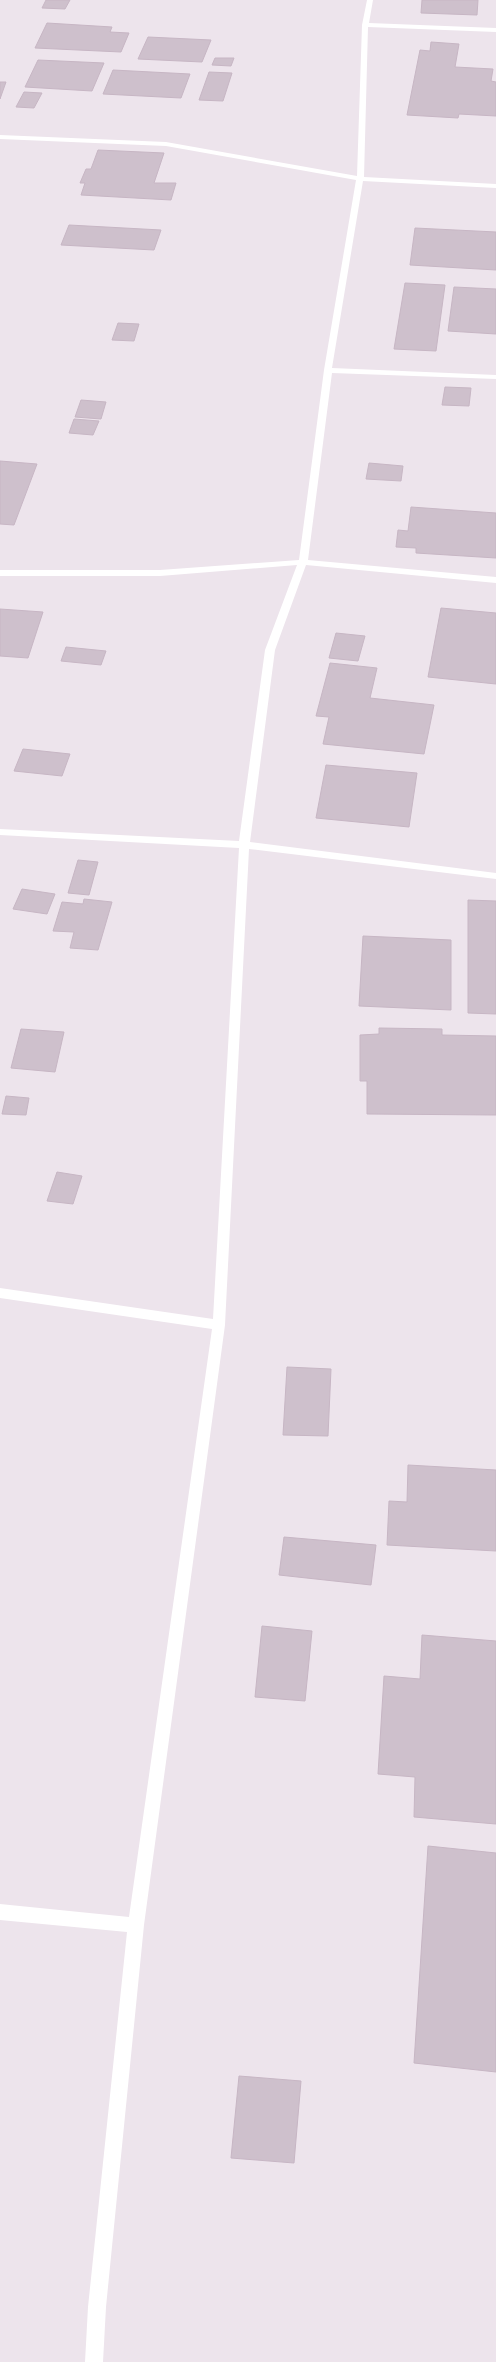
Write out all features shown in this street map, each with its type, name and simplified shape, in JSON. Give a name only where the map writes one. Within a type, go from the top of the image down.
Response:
[{"type":"street","points":[[94,2362],[97,2307],[136,1926],[219,1325],[244,844],[270,650],[303,562],[328,370],[360,179],[365,25],[370,0]]},
{"type":"street","points":[[365,25],[496,30]]},
{"type":"street","points":[[0,137],[166,144],[360,179],[496,186]]},
{"type":"street","points":[[328,370],[496,377]]},
{"type":"street","points":[[0,574],[160,573],[303,562],[496,580]]},
{"type":"street","points":[[0,832],[244,844],[496,876]]},
{"type":"street","points":[[0,1293],[219,1325]]},
{"type":"street","points":[[0,1912],[136,1926]]},
{"type":"building","points":[[46,0],[70,0],[65,9],[42,8]]},
{"type":"building","points":[[422,0],[478,0],[477,15],[421,13]]},
{"type":"building","points":[[47,23],[112,27],[110,32],[129,33],[121,52],[35,48]]},
{"type":"building","points":[[148,37],[211,40],[202,62],[138,59]]},
{"type":"building","points":[[431,42],[459,44],[455,67],[493,69],[491,81],[496,82],[496,116],[459,114],[458,118],[407,115],[420,50],[430,51]]},
{"type":"building","points":[[215,58],[234,58],[231,66],[212,65]]},
{"type":"building","points":[[38,60],[104,63],[92,91],[25,87]]},
{"type":"building","points":[[113,70],[190,74],[181,98],[103,94]]},
{"type":"building","points":[[209,72],[232,73],[223,101],[199,100]]},
{"type":"building","points":[[0,82],[6,82],[0,99]]},
{"type":"building","points":[[24,92],[42,93],[34,108],[16,107]]},
{"type":"building","points":[[98,150],[164,153],[154,183],[176,183],[171,200],[81,195],[85,183],[80,183],[86,169],[91,169]]},
{"type":"building","points":[[69,225],[161,230],[154,250],[61,245]]},
{"type":"building","points":[[415,228],[496,232],[496,270],[410,265]]},
{"type":"building","points":[[405,283],[445,285],[436,351],[394,349]]},
{"type":"building","points":[[454,287],[496,289],[496,334],[448,331]]},
{"type":"building","points":[[118,323],[139,324],[134,341],[112,340]]},
{"type":"building","points":[[445,387],[471,388],[469,406],[442,405]]},
{"type":"building","points":[[81,400],[106,402],[101,419],[75,417]]},
{"type":"building","points":[[74,419],[99,421],[93,435],[69,433]]},
{"type":"building","points":[[0,461],[37,464],[14,525],[0,524]]},
{"type":"building","points":[[369,463],[403,466],[401,481],[366,479]]},
{"type":"building","points":[[411,507],[496,513],[496,558],[416,553],[416,548],[396,547],[398,530],[408,531]]},
{"type":"building","points":[[441,608],[496,613],[496,684],[428,677]]},
{"type":"building","points":[[0,609],[43,612],[28,658],[0,656]]},
{"type":"building","points":[[336,633],[365,636],[358,661],[329,658]]},
{"type":"building","points":[[66,647],[106,651],[101,665],[61,661]]},
{"type":"building","points":[[330,663],[377,668],[370,698],[434,705],[424,754],[323,744],[329,717],[316,716]]},
{"type":"building","points":[[23,749],[70,754],[62,776],[14,771]]},
{"type":"building","points":[[326,765],[417,773],[409,827],[316,818]]},
{"type":"building","points":[[78,860],[98,862],[89,895],[68,893]]},
{"type":"building","points":[[22,889],[55,894],[47,914],[13,909]]},
{"type":"building","points":[[84,899],[112,902],[98,950],[70,948],[74,932],[53,931],[62,902],[83,904]]},
{"type":"building","points":[[468,900],[496,901],[496,1014],[468,1013]]},
{"type":"building","points":[[363,936],[451,940],[451,1010],[359,1006]]},
{"type":"building","points":[[379,1028],[442,1029],[442,1035],[496,1036],[496,1115],[367,1114],[367,1081],[360,1081],[360,1035],[379,1034]]},
{"type":"building","points":[[21,1029],[64,1032],[55,1072],[11,1068]]},
{"type":"building","points":[[6,1096],[29,1098],[26,1115],[2,1114]]},
{"type":"building","points":[[57,1172],[82,1176],[73,1204],[47,1201]]},
{"type":"building","points":[[287,1367],[331,1369],[328,1436],[283,1435]]},
{"type":"building","points":[[408,1465],[496,1470],[496,1551],[387,1545],[389,1501],[407,1502]]},
{"type":"building","points":[[284,1537],[376,1545],[371,1585],[279,1575]]},
{"type":"building","points":[[262,1626],[312,1631],[305,1701],[255,1697]]},
{"type":"building","points":[[422,1635],[496,1641],[496,1824],[414,1817],[415,1777],[378,1774],[384,1676],[420,1679]]},
{"type":"building","points":[[428,1846],[496,1853],[496,2072],[414,2063]]},
{"type":"building","points":[[239,2076],[301,2081],[294,2163],[231,2158]]}]
